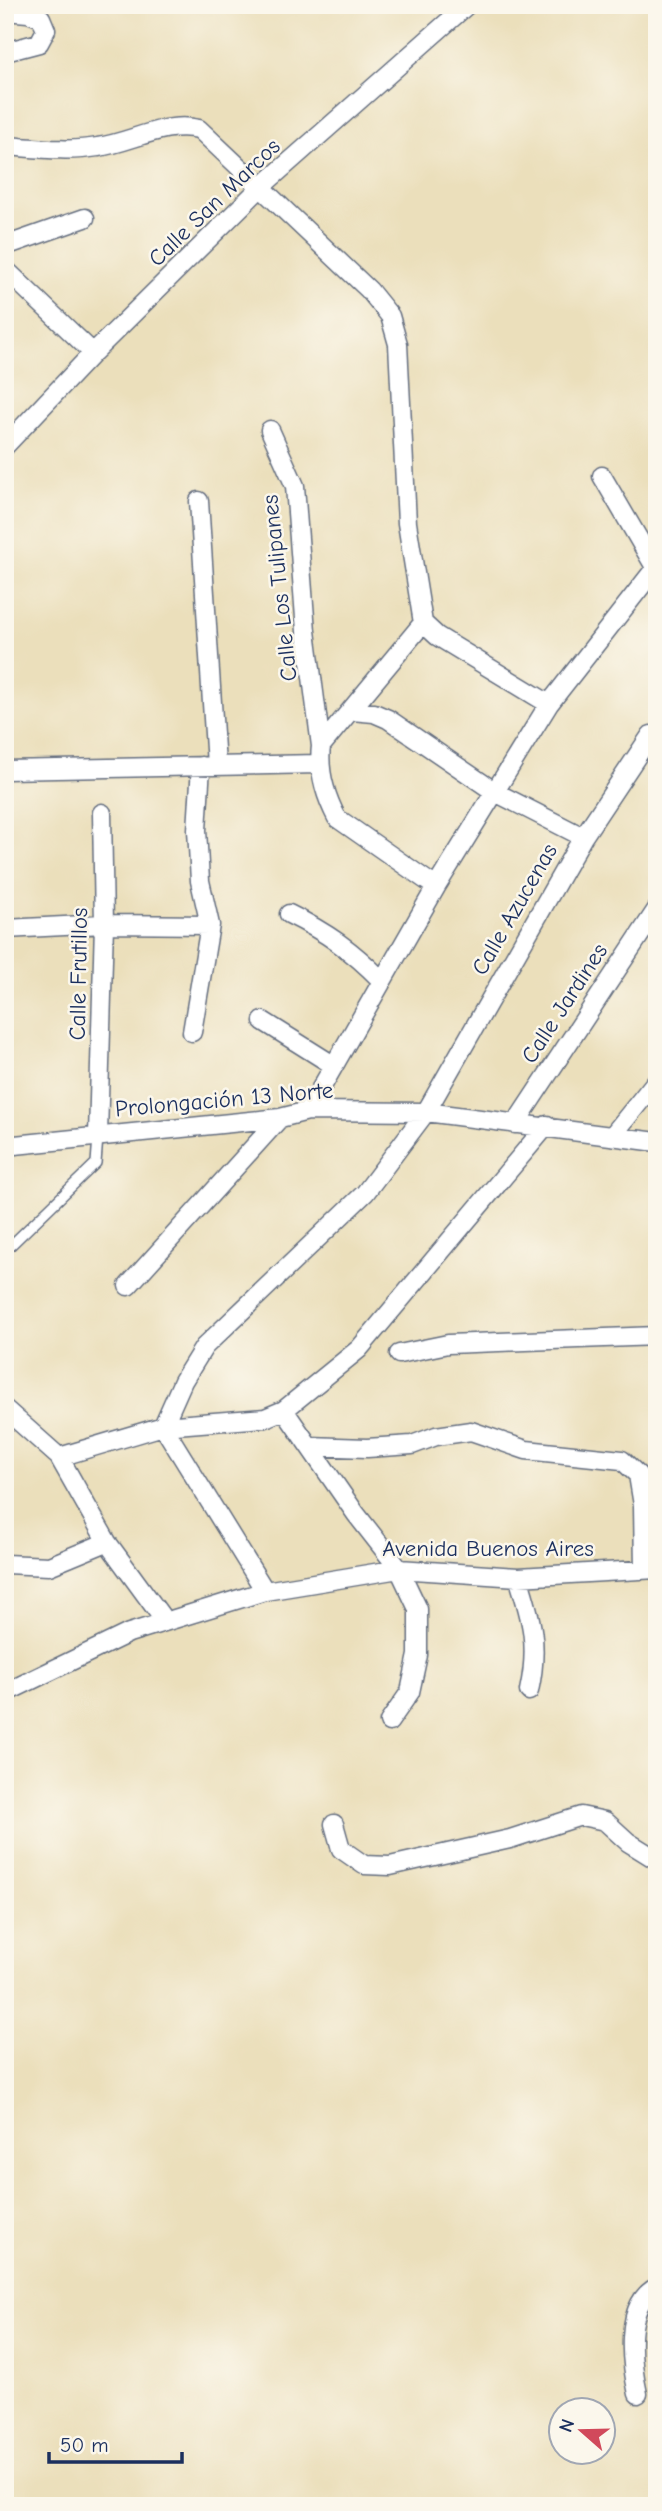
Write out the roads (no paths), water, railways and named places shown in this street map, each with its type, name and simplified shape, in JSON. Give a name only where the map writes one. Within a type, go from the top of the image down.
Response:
[{"type":"street","name":"Calle San Marcos","points":[[5,446],[262,186],[467,5]]},
{"type":"street","points":[[5,11],[28,13],[41,18],[46,30],[39,43],[5,52]]},
{"type":"street","points":[[5,146],[65,150],[99,148],[182,125],[199,129],[369,290],[390,316],[398,344],[408,523],[423,623],[438,636],[549,704]]},
{"type":"street","points":[[5,246],[85,218]]},
{"type":"street","points":[[5,269],[93,354]]},
{"type":"street","name":"Calle Los Tulipanes","points":[[270,430],[295,486],[306,631],[320,746],[319,764],[328,801],[337,818],[436,887]]},
{"type":"street","points":[[307,1111],[436,887],[549,704],[656,565],[603,476]]},
{"type":"street","points":[[192,1032],[210,925],[200,881],[197,830],[209,766],[199,500]]},
{"type":"street","points":[[320,746],[423,623]]},
{"type":"street","points":[[352,711],[374,713],[388,719],[495,792],[583,837]]},
{"type":"street","name":"Calle Azucenas","points":[[163,1426],[183,1381],[204,1347],[365,1193],[426,1112],[583,837],[651,735]]},
{"type":"street","points":[[5,770],[319,764]]},
{"type":"street","name":"Calle Frutillos","points":[[98,1135],[104,924],[102,813]]},
{"type":"street","name":"Calle Jardines","points":[[515,1124],[657,909]]},
{"type":"street","points":[[289,915],[324,931],[353,951],[381,980]]},
{"type":"street","points":[[5,929],[104,924],[210,925]]},
{"type":"street","points":[[263,1020],[333,1065]]},
{"type":"street","points":[[612,1136],[657,1080]]},
{"type":"street","name":"Prolongación 13 Norte","points":[[5,1146],[280,1118],[307,1111],[426,1112],[515,1124],[547,1125],[657,1142]]},
{"type":"street","points":[[128,1286],[280,1118]]},
{"type":"street","points":[[59,1457],[163,1426],[265,1418],[284,1410],[359,1349],[547,1125]]},
{"type":"street","points":[[398,1354],[448,1344],[657,1336]]},
{"type":"street","points":[[5,1409],[59,1457],[107,1542],[164,1620]]},
{"type":"street","points":[[284,1410],[356,1514],[399,1569],[418,1609],[418,1655],[410,1692],[389,1722]]},
{"type":"street","points":[[163,1426],[265,1591]]},
{"type":"street","points":[[309,1446],[367,1448],[412,1445],[436,1436],[471,1431],[526,1450],[622,1460],[638,1475],[650,1569]]},
{"type":"street","points":[[5,1564],[50,1566],[107,1542]]},
{"type":"street","name":"Avenida Buenos Aires","points":[[5,1693],[129,1633],[265,1591],[399,1569],[518,1577],[650,1569]]},
{"type":"street","points":[[518,1577],[534,1628],[534,1668],[529,1691]]},
{"type":"street","points":[[334,1824],[341,1849],[364,1865],[390,1867],[510,1839],[581,1816],[605,1821],[628,1842],[657,1860]]},
{"type":"street","points":[[638,2394],[631,2366],[634,2324],[643,2299],[657,2287]]},
{"type":"lane","points":[[5,1251],[96,1163],[98,1135]]}]
